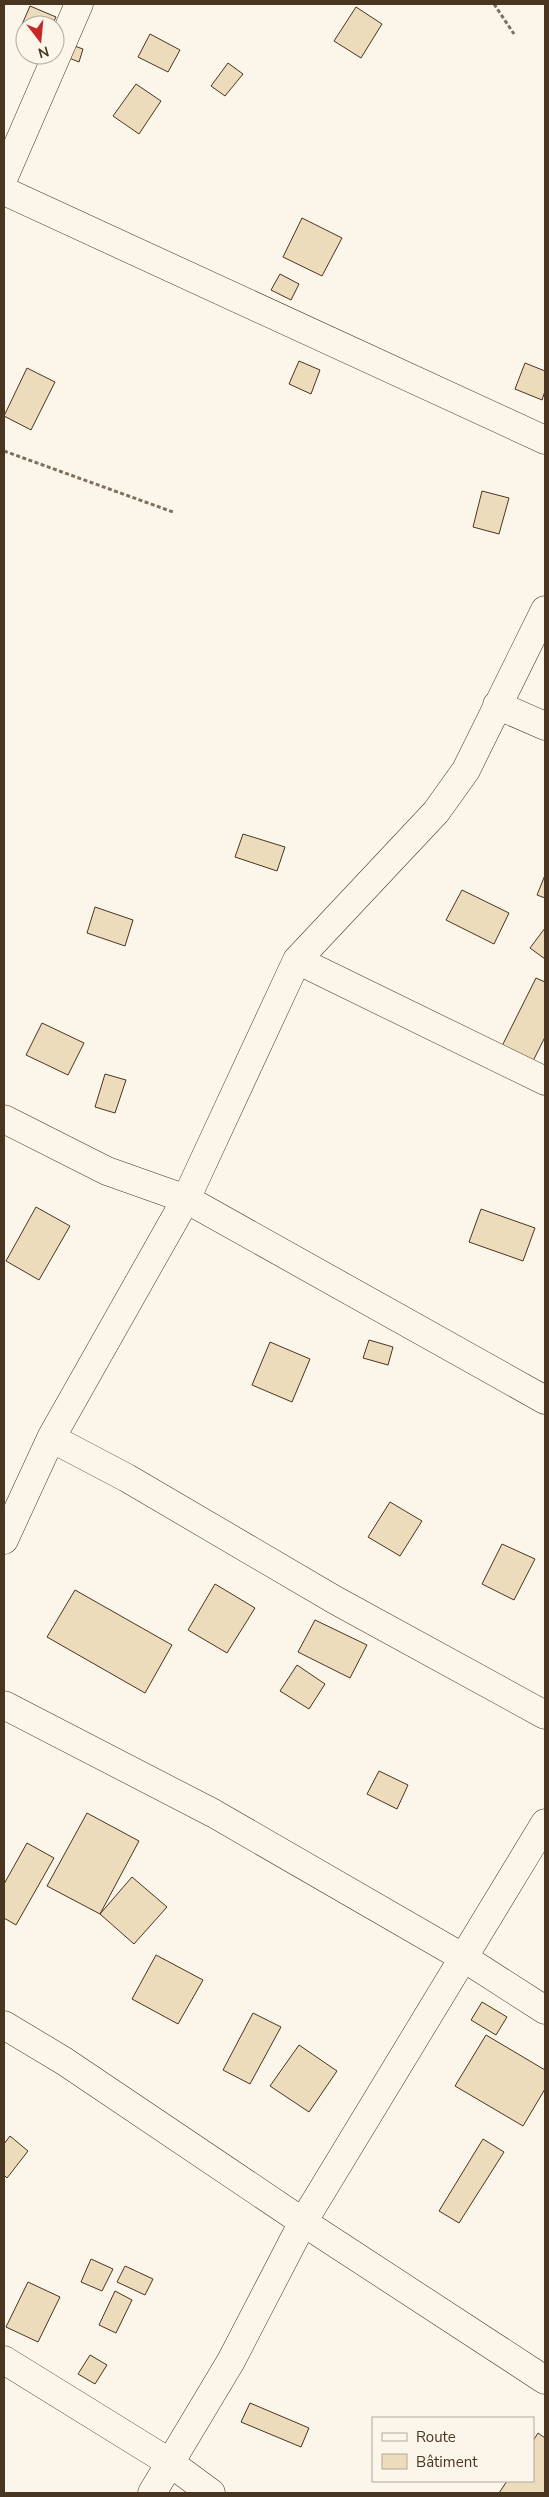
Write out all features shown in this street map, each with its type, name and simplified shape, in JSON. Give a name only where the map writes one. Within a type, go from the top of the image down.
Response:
[{"type":"street","points":[[4,177],[79,4]]},
{"type":"street","points":[[4,191],[545,440]]},
{"type":"street","points":[[4,1540],[52,1438],[186,1199],[297,960],[436,812],[466,770],[545,610]]},
{"type":"street","points":[[497,706],[545,726]]},
{"type":"street","points":[[297,960],[545,1082]]},
{"type":"street","points":[[4,1119],[107,1171],[186,1199],[545,1400]]},
{"type":"street","points":[[52,1438],[126,1478],[335,1600],[545,1715]]},
{"type":"street","points":[[4,1705],[213,1813],[464,1958],[545,2010]]},
{"type":"street","points":[[152,2493],[231,2361],[304,2222],[545,1823]]},
{"type":"street","points":[[4,2025],[64,2060],[304,2222],[545,2380]]},
{"type":"street","points":[[4,2360],[170,2462],[211,2493]]},
{"type":"path","points":[[494,4],[514,34]]},
{"type":"path","points":[[4,451],[173,512]]},
{"type":"building","points":[[30,6],[51,15],[26,15]]},
{"type":"building","points":[[356,7],[382,24],[361,58],[334,41]]},
{"type":"building","points":[[150,34],[180,50],[168,72],[138,57]]},
{"type":"building","points":[[65,43],[83,49],[79,62],[65,56]]},
{"type":"building","points":[[228,63],[243,74],[225,96],[211,86]]},
{"type":"building","points":[[136,84],[161,101],[139,134],[113,116]]},
{"type":"building","points":[[302,218],[342,238],[322,276],[283,257]]},
{"type":"building","points":[[280,274],[299,284],[291,300],[271,290]]},
{"type":"building","points":[[299,361],[320,370],[311,394],[289,384]]},
{"type":"building","points":[[525,363],[545,371],[545,391],[542,400],[515,389]]},
{"type":"building","points":[[27,368],[55,382],[31,430],[4,416]]},
{"type":"building","points":[[482,491],[509,498],[499,534],[473,527]]},
{"type":"building","points":[[243,834],[285,847],[277,871],[235,857]]},
{"type":"building","points":[[545,875],[545,898],[537,895]]},
{"type":"building","points":[[462,890],[509,913],[494,944],[446,920]]},
{"type":"building","points":[[95,907],[133,920],[125,946],[87,933]]},
{"type":"building","points":[[545,928],[545,959],[530,948]]},
{"type":"building","points":[[536,978],[545,982],[545,1037],[533,1061],[502,1046]]},
{"type":"building","points":[[42,1023],[84,1043],[68,1075],[26,1055]]},
{"type":"building","points":[[105,1074],[126,1080],[115,1113],[95,1107]]},
{"type":"building","points":[[36,1207],[70,1226],[39,1280],[6,1261]]},
{"type":"building","points":[[481,1209],[535,1228],[523,1261],[469,1242]]},
{"type":"building","points":[[369,1340],[393,1347],[388,1365],[363,1358]]},
{"type":"building","points":[[270,1342],[310,1359],[292,1402],[252,1385]]},
{"type":"building","points":[[390,1502],[422,1521],[400,1556],[368,1537]]},
{"type":"building","points":[[502,1544],[535,1559],[514,1600],[482,1584]]},
{"type":"building","points":[[215,1584],[255,1608],[227,1653],[188,1630]]},
{"type":"building","points":[[75,1590],[172,1645],[145,1693],[47,1637]]},
{"type":"building","points":[[315,1620],[367,1645],[350,1678],[298,1652]]},
{"type":"building","points":[[297,1665],[325,1684],[309,1709],[280,1691]]},
{"type":"building","points":[[379,1771],[408,1785],[397,1809],[367,1794]]},
{"type":"building","points":[[87,1813],[139,1841],[100,1914],[47,1886]]},
{"type":"building","points":[[27,1843],[54,1858],[16,1925],[4,1918],[4,1884]]},
{"type":"building","points":[[132,1877],[167,1907],[134,1944],[100,1914]]},
{"type":"building","points":[[156,1955],[203,1980],[178,2024],[132,1999]]},
{"type":"building","points":[[482,2002],[507,2017],[496,2035],[471,2020]]},
{"type":"building","points":[[253,2013],[281,2027],[250,2084],[223,2070]]},
{"type":"building","points":[[486,2035],[545,2070],[545,2089],[523,2126],[455,2086]]},
{"type":"building","points":[[299,2045],[337,2071],[309,2112],[270,2086]]},
{"type":"building","points":[[10,2136],[28,2151],[7,2178],[4,2175],[4,2144]]},
{"type":"building","points":[[483,2139],[504,2152],[459,2223],[439,2211]]},
{"type":"building","points":[[91,2259],[113,2269],[102,2291],[81,2282]]},
{"type":"building","points":[[125,2266],[153,2279],[145,2295],[117,2282]]},
{"type":"building","points":[[28,2282],[60,2297],[38,2342],[6,2327]]},
{"type":"building","points":[[115,2291],[132,2300],[116,2333],[99,2325]]},
{"type":"building","points":[[90,2355],[107,2365],[95,2384],[78,2374]]},
{"type":"building","points":[[250,2403],[309,2428],[301,2447],[241,2422]]},
{"type":"building","points":[[538,2433],[545,2438],[545,2493],[499,2493],[506,2482],[534,2482],[534,2439]]}]
